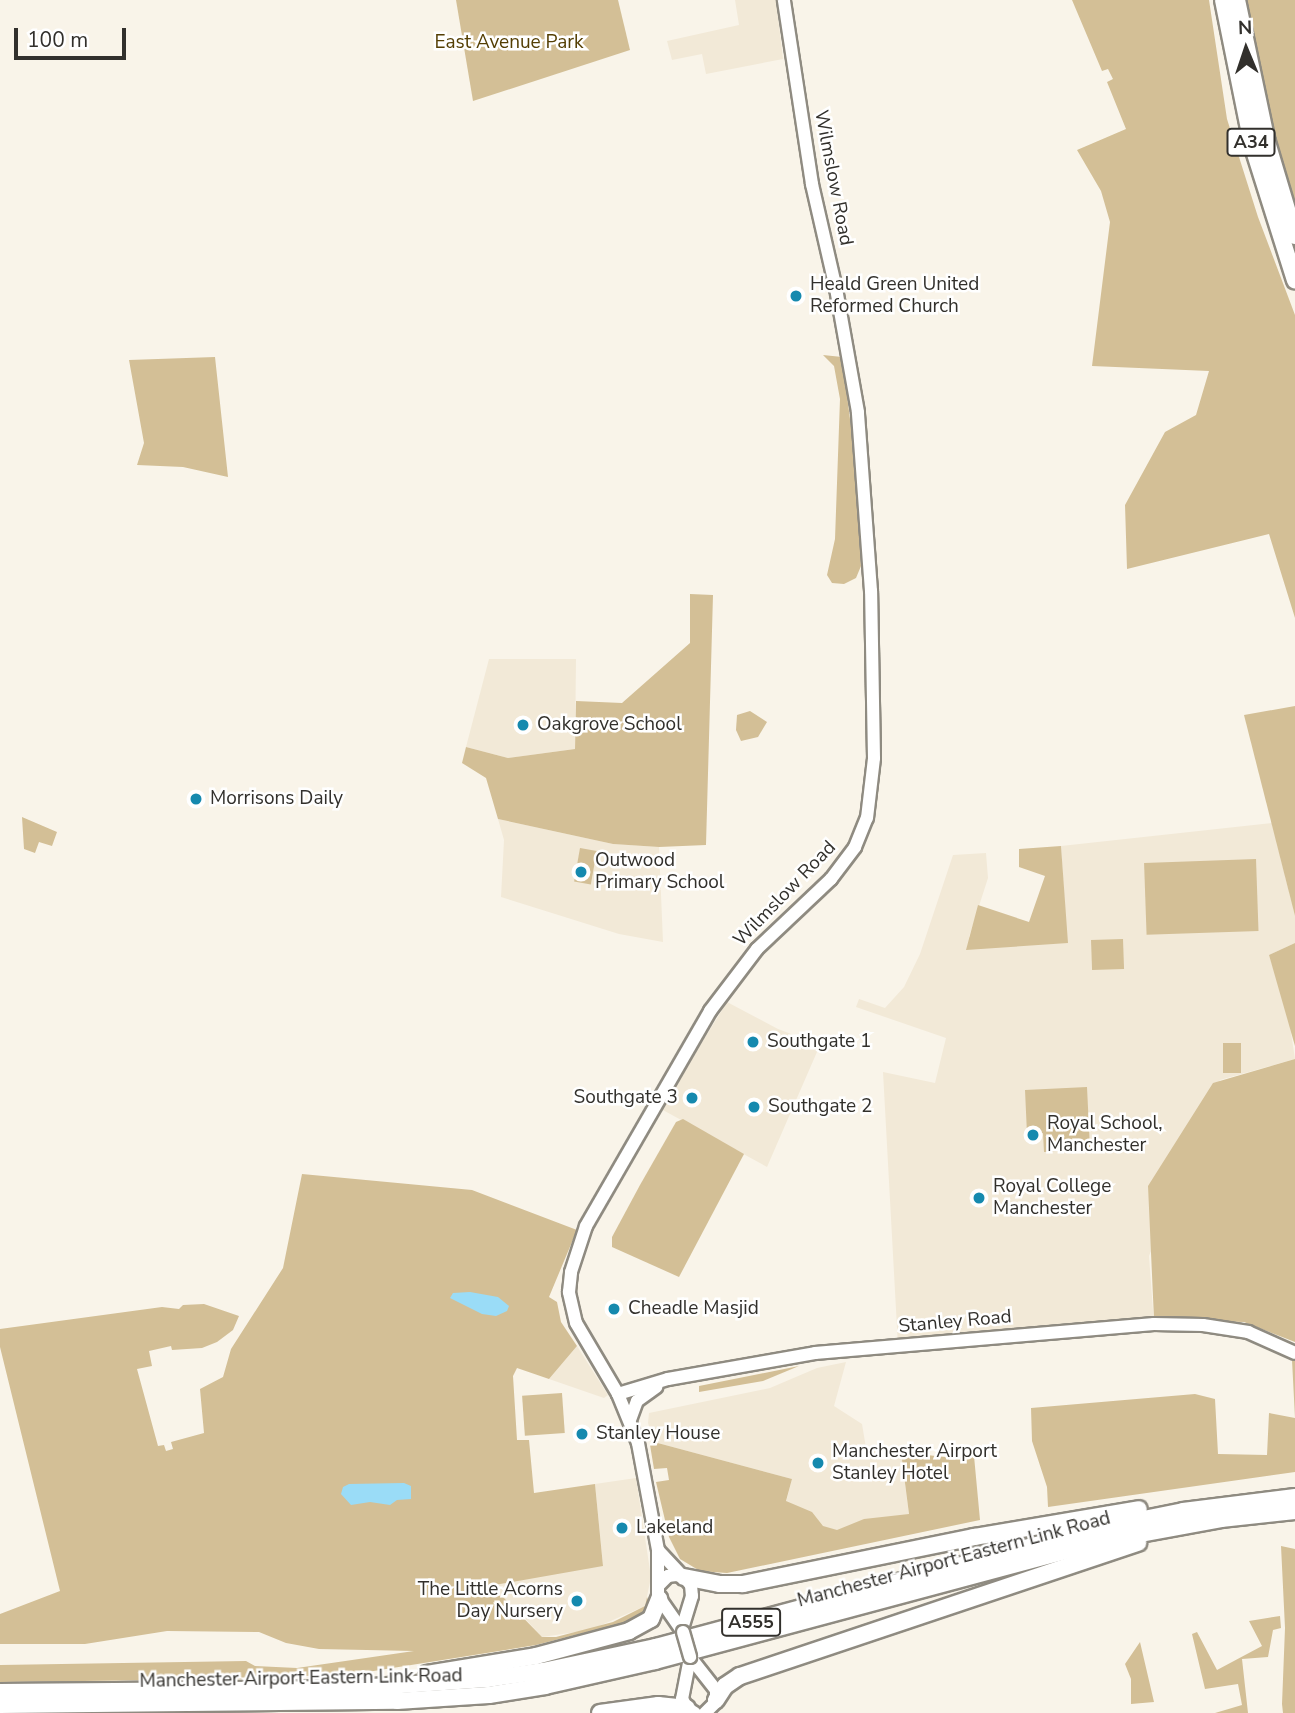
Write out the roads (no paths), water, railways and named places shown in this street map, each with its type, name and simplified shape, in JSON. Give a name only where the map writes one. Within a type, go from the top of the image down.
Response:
[{"type":"highway","name":"A34","points":[[1223,0],[1252,144],[1295,280]]},
{"type":"highway","name":"A34","points":[[1237,0],[1266,142],[1295,236]]},
{"type":"highway","name":"A555","points":[[683,1577],[720,1584],[743,1584],[1038,1525],[1174,1505],[1295,1495]]},
{"type":"highway","name":"Manchester Airport Eastern Link Road","points":[[0,1692],[394,1687],[543,1671],[656,1647],[1104,1527],[1183,1511],[1295,1495]]},
{"type":"highway","name":"A555","points":[[716,1705],[725,1686],[740,1676],[1101,1555],[1167,1535],[1295,1511]]},
{"type":"highway","name":"Manchester Airport Eastern Link Road","points":[[0,1705],[397,1701],[489,1695],[633,1667],[1108,1540],[1209,1520],[1295,1511]]},
{"type":"highway","points":[[198,1691],[360,1682],[536,1656],[644,1625],[662,1597]]},
{"type":"highway","points":[[213,1703],[313,1713]]},
{"type":"highway","points":[[600,1713],[666,1704],[692,1712]]},
{"type":"main road","name":"Wilmslow Road","points":[[662,1597],[658,1550],[638,1443],[618,1394],[581,1333],[571,1308],[571,1272],[586,1226],[668,1081],[723,992],[757,949],[831,879],[855,847],[867,818],[873,778],[871,590],[858,412],[836,289],[810,172],[784,0]]},
{"type":"main road","name":"Stanley Road","points":[[618,1394],[668,1379],[815,1353],[1154,1325],[1203,1325],[1248,1332],[1295,1353]]},
{"type":"main road","points":[[630,1420],[642,1395],[668,1379]]},
{"type":"main road","points":[[658,1550],[691,1586],[683,1631]]},
{"type":"main road","points":[[683,1577],[667,1576],[662,1597],[683,1631],[690,1657],[716,1690],[716,1705],[705,1713]]},
{"type":"main road","points":[[662,1597],[680,1608],[690,1600]]},
{"type":"main road","points":[[690,1657],[682,1699],[692,1712]]},
{"type":"main road","points":[[685,1688],[696,1679],[709,1682]]},
{"type":"water","points":[[470,1292],[498,1297],[509,1306],[507,1311],[496,1316],[482,1314],[450,1298],[453,1293]]},
{"type":"water","points":[[404,1483],[411,1486],[411,1499],[397,1500],[390,1505],[370,1502],[351,1505],[341,1494],[343,1487],[349,1484]]},
{"type":"place","name":"Heald Green United Reformed Church","points":[[796,296]]},
{"type":"place","name":"Oakgrove School","points":[[523,725]]},
{"type":"place","name":"Morrisons Daily","points":[[196,799]]},
{"type":"place","name":"Outwood Primary School","points":[[581,872]]},
{"type":"place","name":"Southgate 1","points":[[753,1042]]},
{"type":"place","name":"Southgate 3","points":[[692,1098]]},
{"type":"place","name":"Southgate 2","points":[[754,1107]]},
{"type":"place","name":"Royal School, Manchester","points":[[1033,1135]]},
{"type":"place","name":"Royal College Manchester","points":[[979,1198]]},
{"type":"place","name":"Cheadle Masjid","points":[[614,1309]]},
{"type":"place","name":"Stanley House","points":[[582,1434]]},
{"type":"place","name":"Manchester Airport Stanley Hotel","points":[[818,1463]]},
{"type":"place","name":"Lakeland","points":[[622,1528]]},
{"type":"place","name":"The Little Acorns Day Nursery","points":[[577,1601]]},
{"type":"park label","name":"East Avenue Park","points":[[509,43]]}]
